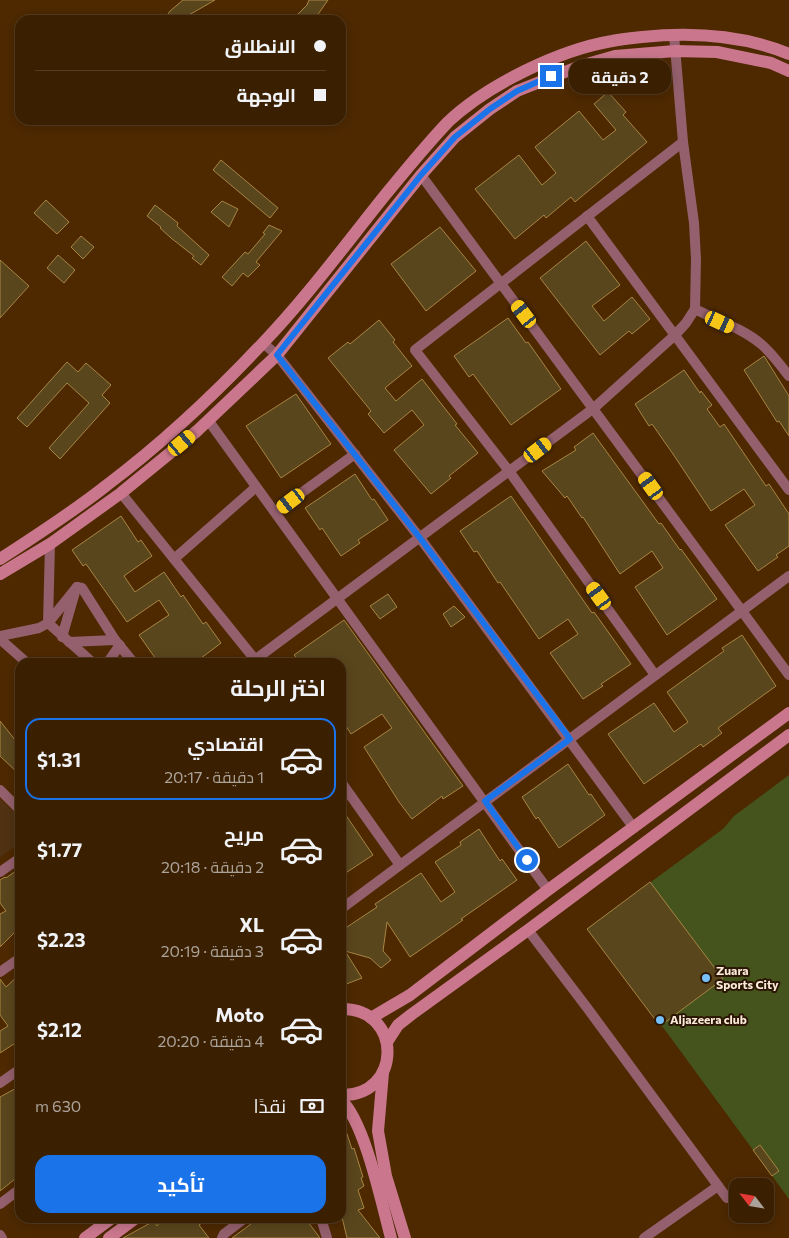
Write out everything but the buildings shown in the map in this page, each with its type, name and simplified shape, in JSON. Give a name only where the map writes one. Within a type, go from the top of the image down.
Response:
[{"type":"street","points":[[260,658],[594,408],[675,335],[695,309],[696,259],[694,223],[683,142],[674,35]]},
{"type":"street","points":[[0,559],[82,504],[152,449],[209,398],[306,296],[416,157],[449,122],[496,87],[545,62],[612,40],[674,35],[719,36],[776,48],[789,54]]},
{"type":"street","points":[[0,574],[50,544],[122,493],[208,420],[277,355],[421,175],[455,137],[490,109],[517,91],[580,66],[615,56],[675,52],[717,52],[771,64],[789,71]]},
{"type":"street","points":[[655,675],[509,471],[415,350],[683,142]]},
{"type":"street","points":[[421,175],[789,675]]},
{"type":"street","points":[[586,216],[789,490]]},
{"type":"street","points":[[695,309],[746,334],[774,357],[789,376]]},
{"type":"street","points":[[263,343],[277,355],[420,538],[634,828]]},
{"type":"street","points":[[208,420],[548,890]]},
{"type":"street","points":[[275,512],[355,454]]},
{"type":"street","points":[[174,559],[256,487]]},
{"type":"street","points":[[122,493],[252,658]]},
{"type":"street","points":[[50,544],[48,623],[87,658]]},
{"type":"street","points":[[346,905],[789,576]]},
{"type":"street","points":[[0,637],[39,628],[48,623],[77,587]]},
{"type":"street","points":[[66,639],[77,587]]},
{"type":"street","points":[[77,587],[82,588],[117,643],[130,658]]},
{"type":"street","points":[[0,637],[22,658]]},
{"type":"street","points":[[66,639],[117,643]]},
{"type":"street","points":[[110,658],[117,643]]},
{"type":"street","points":[[371,1018],[410,995],[548,890],[789,713]]},
{"type":"street","points":[[387,1042],[398,1025],[412,1014],[789,735]]},
{"type":"street","points":[[346,789],[400,865]]},
{"type":"street","points":[[0,790],[15,805]]},
{"type":"street","points":[[0,872],[15,862]]},
{"type":"street","points":[[528,930],[727,1198]]},
{"type":"street","points":[[0,972],[15,962]]},
{"type":"street","points":[[346,1009],[357,1010],[371,1018],[382,1029],[387,1042],[388,1058],[383,1073],[378,1131],[386,1176],[405,1238]]},
{"type":"street","points":[[0,1083],[15,1072]]},
{"type":"street","points":[[346,1095],[362,1092],[370,1087],[383,1073]]},
{"type":"street","points":[[346,1105],[356,1122],[375,1177],[391,1238]]},
{"type":"street","points":[[644,1238],[718,1186]]},
{"type":"street","points":[[0,1204],[15,1193]]},
{"type":"street","points":[[84,1238],[105,1223]]},
{"type":"street","points":[[109,1238],[129,1223]]},
{"type":"street","points":[[222,1238],[224,1234],[238,1223]]},
{"type":"street","points":[[322,1223],[327,1238]]},
{"type":"street","points":[[0,1234],[2,1238]]},
{"type":"shaded area","points":[[0,799],[15,813],[15,846],[0,857]]},
{"type":"green space","name":"Zuara Sports City","points":[[789,775],[789,1199],[668,1034],[587,929],[723,829],[734,816]]},
{"type":"place","name":"Zuara Sports City","points":[[706,978]]},
{"type":"place","name":"Aljazeera club","points":[[660,1020]]},
{"type":"route","points":[[527,860],[485,801],[570,739],[420,538],[277,355],[421,175],[455,137],[490,109],[517,91],[551,76]]}]
